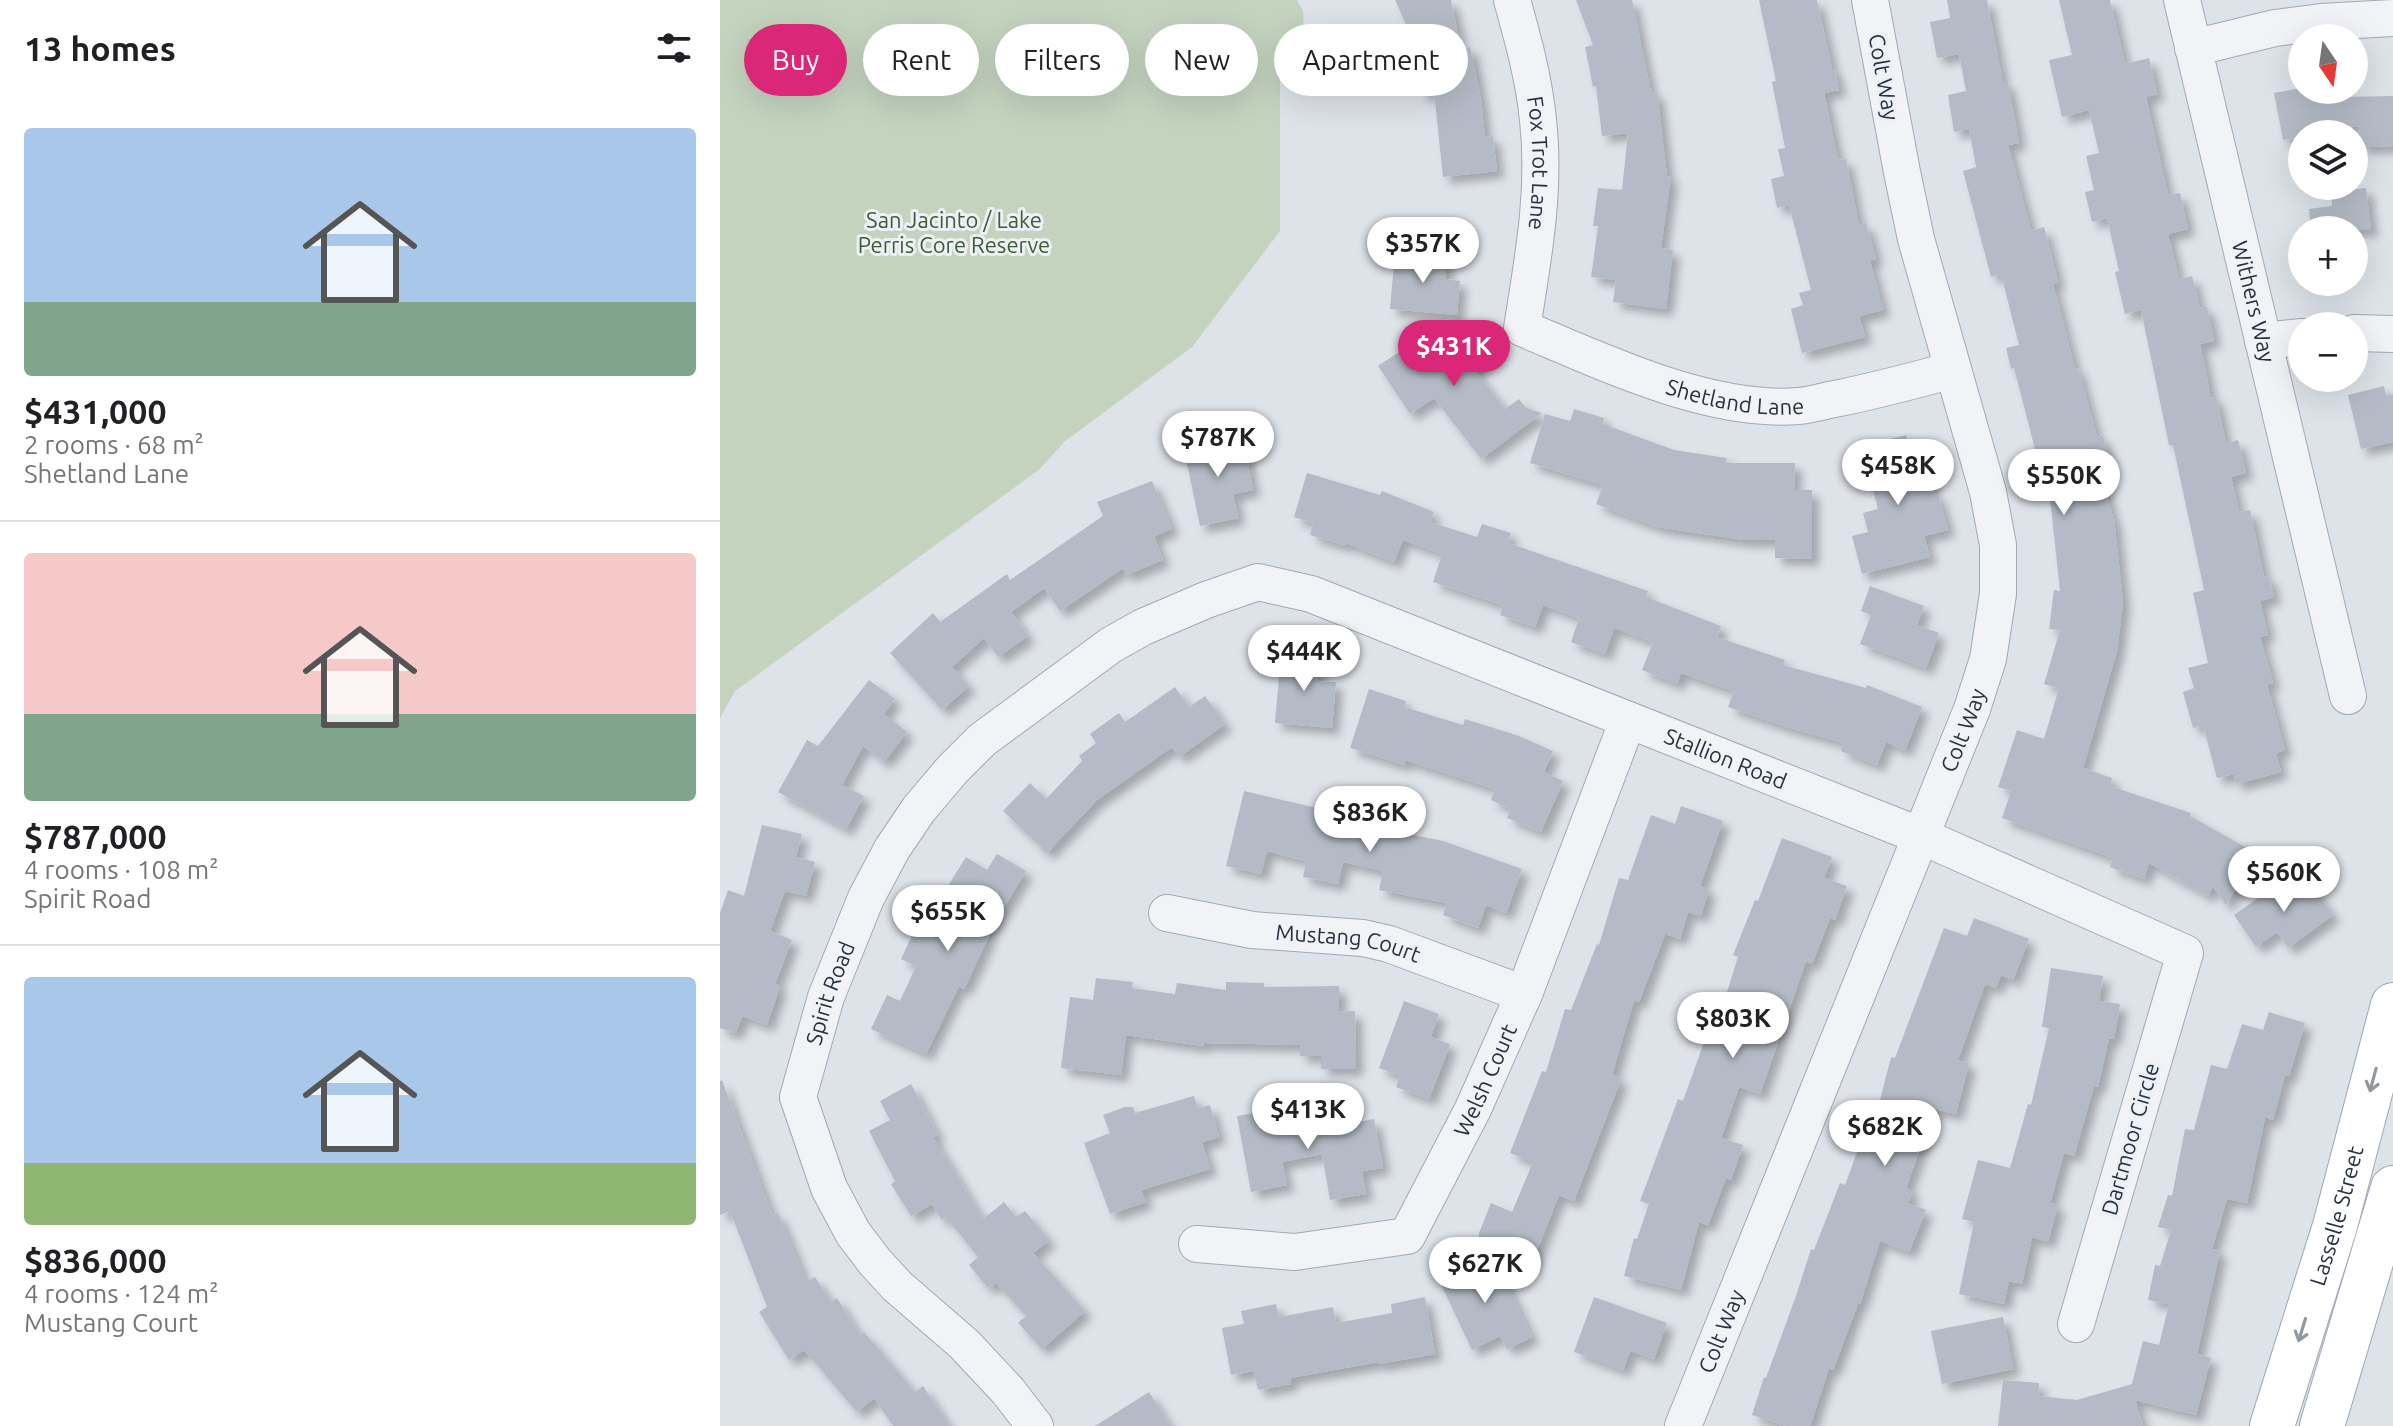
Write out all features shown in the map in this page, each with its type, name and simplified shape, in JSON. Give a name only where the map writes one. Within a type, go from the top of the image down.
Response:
[{"type":"main road","name":"Lasselle Street","points":[[2272,1426],[2335,1226],[2393,1005]]},
{"type":"main road","points":[[2322,1426],[2393,1188]]},
{"type":"street","name":"Fox Trot Lane","points":[[1512,0],[1534,91],[1540,164],[1537,231],[1522,328]]},
{"type":"street","name":"Colt Way","points":[[1683,1426],[1972,709],[1988,659],[1998,594],[1998,545],[1988,492],[1910,212],[1870,0]]},
{"type":"street","name":"Withers Way","points":[[2182,0],[2348,696]]},
{"type":"street","points":[[2193,48],[2275,28],[2393,18]]},
{"type":"street","name":"Shetland Lane","points":[[1522,328],[1687,391],[1751,405],[1798,406],[1878,390],[1953,370]]},
{"type":"street","points":[[2368,333],[2393,334]]},
{"type":"street","points":[[2263,341],[2288,338]]},
{"type":"street","name":"Stallion Road","points":[[1258,582],[1311,594],[1921,836],[2185,953]]},
{"type":"street","name":"Spirit Road","points":[[1035,1426],[1008,1391],[964,1344],[897,1286],[853,1233],[829,1188],[798,1097],[826,997],[866,898],[892,849],[919,809],[952,770],[982,740],[1111,645],[1143,627],[1206,600],[1258,582]]},
{"type":"street","name":"Welsh Court","points":[[1197,1244],[1295,1252],[1407,1236],[1473,1109],[1524,994],[1628,720]]},
{"type":"street","name":"Mustang Court","points":[[1167,913],[1252,930],[1363,938],[1389,944],[1524,994]]},
{"type":"street","name":"Dartmoor Circle","points":[[2076,1324],[2185,953]]},
{"type":"green space","name":"San Jacinto / Lake Perris Core Reserve","points":[[720,0],[1297,0],[1303,11],[1304,24],[1274,24],[1274,96],[1280,96],[1280,231],[1192,347],[1064,442],[1040,469],[735,691],[720,718]]},
{"type":"building","points":[[1395,0],[1451,0],[1456,24],[1406,24]]},
{"type":"building","points":[[1576,0],[1632,0],[1651,93],[1657,92],[1667,176],[1671,176],[1661,248],[1673,250],[1666,309],[1613,302],[1616,280],[1591,277],[1598,226],[1593,226],[1598,188],[1622,190],[1628,133],[1602,136],[1596,86],[1593,87],[1585,47],[1593,45]]},
{"type":"building","points":[[1759,0],[1817,0],[1839,90],[1824,93],[1838,160],[1846,159],[1859,225],[1866,223],[1876,259],[1870,261],[1883,310],[1859,316],[1865,337],[1802,353],[1791,309],[1803,305],[1799,293],[1811,290],[1789,205],[1777,208],[1771,179],[1784,176],[1778,149],[1785,148],[1772,82],[1776,81]]},
{"type":"building","points":[[1947,0],[1987,0],[2003,84],[2008,83],[2019,143],[2008,145],[2031,231],[2044,227],[2058,282],[2053,284],[2075,369],[2078,368],[2097,437],[2103,436],[2110,464],[2099,466],[2114,518],[2123,603],[2117,651],[2083,768],[2112,778],[2110,786],[2191,813],[2190,816],[2256,853],[2226,905],[2213,886],[2208,896],[2149,863],[2144,879],[2110,867],[2113,858],[2002,818],[2011,791],[1998,787],[2017,730],[2044,739],[2059,688],[2044,684],[2060,630],[2049,629],[2054,590],[2060,591],[2049,489],[2042,490],[2032,454],[2036,453],[2006,348],[2019,345],[2001,274],[1991,277],[1963,171],[1976,167],[1969,129],[1954,132],[1948,95],[1966,91],[1959,54],[1937,58],[1930,22],[1950,18]]},
{"type":"building","points":[[2059,0],[2110,0],[2125,64],[2149,58],[2157,94],[2146,97],[2168,195],[2180,193],[2188,229],[2168,234],[2179,279],[2192,276],[2200,308],[2207,307],[2214,341],[2200,344],[2211,398],[2216,397],[2226,443],[2238,440],[2246,473],[2231,477],[2239,512],[2250,510],[2264,577],[2269,576],[2274,597],[2260,601],[2268,635],[2260,637],[2273,683],[2267,685],[2285,750],[2276,753],[2281,772],[2236,784],[2234,774],[2217,778],[2203,725],[2193,728],[2183,692],[2194,688],[2188,668],[2208,663],[2193,593],[2204,590],[2141,310],[2125,314],[2107,218],[2092,222],[2085,192],[2094,190],[2086,156],[2099,153],[2089,110],[2062,117],[2049,60],[2072,55]]},
{"type":"building","points":[[1470,47],[1485,137],[1493,136],[1497,171],[1443,177],[1434,96],[1468,96]]},
{"type":"building","points":[[2288,90],[2288,104],[2368,104],[2368,96],[2393,96],[2393,146],[2368,147],[2368,120],[2288,120],[2288,139],[2283,140],[2274,93]]},
{"type":"building","points":[[2332,200],[2367,200],[2371,230],[2368,230],[2368,216],[2310,216],[2309,209],[2332,206]]},
{"type":"building","points":[[1395,252],[1447,256],[1445,279],[1460,281],[1457,315],[1390,309]]},
{"type":"building","points":[[1450,318],[1482,365],[1475,370],[1505,409],[1519,399],[1526,408],[1542,413],[1481,459],[1434,398],[1410,414],[1378,366]]},
{"type":"building","points":[[2384,386],[2386,396],[2393,394],[2393,442],[2361,449],[2348,395]]},
{"type":"building","points":[[1574,409],[1604,418],[1603,424],[1674,450],[1727,458],[1726,463],[1795,463],[1794,490],[1812,490],[1812,559],[1775,558],[1775,540],[1744,540],[1658,527],[1596,504],[1603,485],[1530,463],[1545,414],[1570,421]]},
{"type":"building","points":[[1906,435],[1911,453],[1922,450],[1933,495],[1938,494],[1948,530],[1924,536],[1930,557],[1862,574],[1852,536],[1868,532],[1863,513],[1878,509],[1862,446]]},
{"type":"building","points":[[1243,437],[1253,490],[1233,494],[1238,518],[1200,526],[1184,449]]},
{"type":"building","points":[[1307,473],[1380,495],[1382,491],[1434,512],[1430,522],[1477,537],[1482,524],[1511,533],[1508,543],[1648,591],[1646,597],[1721,626],[1717,637],[1785,660],[1783,665],[1866,688],[1867,685],[1922,707],[1905,750],[1886,742],[1877,765],[1841,751],[1844,743],[1728,707],[1734,691],[1681,673],[1677,684],[1642,670],[1653,642],[1614,628],[1605,654],[1571,642],[1579,618],[1543,605],[1535,627],[1500,615],[1503,605],[1433,582],[1442,554],[1403,540],[1394,562],[1346,543],[1346,546],[1310,535],[1313,523],[1294,517]]},
{"type":"building","points":[[1152,481],[1172,529],[1154,536],[1163,560],[1126,575],[1123,568],[1060,611],[1044,588],[1011,612],[1028,636],[998,657],[984,638],[952,667],[969,686],[942,710],[890,653],[933,613],[940,622],[1007,574],[1010,580],[1103,516],[1097,502]]},
{"type":"building","points":[[1870,586],[1924,606],[1917,625],[1939,633],[1926,668],[1860,644],[1871,615],[1861,611]]},
{"type":"building","points":[[1281,653],[1320,656],[1317,681],[1336,682],[1332,728],[1275,723]]},
{"type":"building","points":[[869,680],[895,699],[884,714],[907,732],[884,762],[863,746],[842,785],[864,796],[846,829],[778,792],[807,740],[818,746]]},
{"type":"building","points":[[1175,687],[1189,707],[1205,696],[1225,724],[1179,757],[1172,747],[1097,800],[1047,853],[1003,811],[1030,783],[1046,799],[1082,761],[1079,756],[1096,743],[1090,734],[1119,713],[1125,722]]},
{"type":"building","points":[[1369,689],[1406,701],[1404,707],[1463,725],[1465,719],[1519,736],[1553,751],[1544,772],[1563,781],[1541,832],[1507,818],[1511,809],[1491,800],[1495,789],[1405,760],[1404,765],[1350,748]]},
{"type":"building","points":[[1244,791],[1317,808],[1319,801],[1352,808],[1354,794],[1381,800],[1375,827],[1443,841],[1522,869],[1506,913],[1486,905],[1478,928],[1443,915],[1447,903],[1379,890],[1383,871],[1343,862],[1338,884],[1303,877],[1306,861],[1267,851],[1261,874],[1226,866]]},
{"type":"building","points":[[1681,806],[1723,821],[1700,886],[1709,889],[1701,916],[1688,912],[1680,939],[1665,934],[1639,1002],[1634,1000],[1612,1075],[1621,1079],[1574,1201],[1559,1195],[1532,1263],[1479,1241],[1479,1233],[1491,1203],[1512,1212],[1533,1162],[1510,1153],[1542,1071],[1546,1072],[1565,1009],[1571,1010],[1599,945],[1619,878],[1628,880],[1651,815],[1675,824]]},
{"type":"building","points":[[762,825],[802,834],[796,857],[815,862],[806,896],[785,891],[770,931],[792,940],[775,984],[780,986],[767,1025],[742,1016],[736,1033],[720,1028],[720,913],[728,890],[744,896]]},
{"type":"building","points":[[1782,838],[1832,857],[1824,878],[1847,886],[1835,920],[1830,918],[1812,964],[1806,961],[1760,1094],[1739,1087],[1721,1138],[1743,1145],[1731,1180],[1726,1178],[1708,1225],[1699,1222],[1681,1290],[1624,1276],[1634,1238],[1637,1239],[1649,1204],[1640,1201],[1678,1099],[1683,1101],[1707,1034],[1713,1036],[1738,957],[1733,955]]},
{"type":"building","points":[[997,854],[1026,871],[987,935],[964,989],[959,986],[926,1054],[871,1029],[887,995],[900,1001],[916,966],[901,959],[917,925],[938,935],[957,896],[946,889],[966,857],[987,870]]},
{"type":"building","points":[[2291,875],[2303,891],[2311,885],[2333,915],[2288,948],[2277,932],[2256,947],[2234,915]]},
{"type":"building","points":[[1974,918],[2029,939],[2013,980],[2001,975],[1996,988],[1985,984],[1958,1060],[1969,1063],[1956,1114],[1934,1109],[1906,1188],[1913,1191],[1908,1203],[1926,1210],[1909,1252],[1880,1241],[1860,1304],[1833,1370],[1829,1368],[1810,1426],[1786,1426],[1752,1415],[1811,1249],[1814,1250],[1840,1183],[1845,1185],[1868,1122],[1874,1124],[1891,1057],[1895,1058],[1944,928],[1967,936]]},
{"type":"building","points":[[2051,968],[2103,976],[2099,1001],[2120,1004],[2114,1039],[2109,1038],[2098,1087],[2094,1086],[2074,1156],[2064,1153],[2050,1203],[2058,1205],[2048,1242],[2032,1237],[2022,1284],[2009,1281],[2004,1304],[1959,1294],[1974,1222],[1962,1219],[1978,1160],[2010,1168],[2028,1104],[2031,1105],[2049,1028],[2042,1027]]},
{"type":"building","points":[[1096,978],[1133,982],[1132,988],[1175,994],[1177,983],[1226,990],[1226,982],[1264,983],[1264,987],[1339,986],[1339,1012],[1355,1011],[1356,1069],[1321,1069],[1321,1056],[1300,1056],[1300,1045],[1204,1043],[1203,1046],[1126,1035],[1121,1075],[1061,1068],[1070,997],[1093,1000]]},
{"type":"building","points":[[1404,1001],[1439,1014],[1431,1037],[1450,1044],[1429,1099],[1396,1087],[1400,1076],[1379,1068]]},
{"type":"building","points":[[2269,1012],[2305,1023],[2289,1076],[2285,1075],[2273,1120],[2265,1117],[2247,1203],[2227,1199],[2212,1249],[2220,1251],[2197,1354],[2211,1358],[2196,1415],[2135,1400],[2143,1426],[1998,1426],[2003,1380],[2039,1383],[2038,1396],[2077,1400],[2132,1384],[2143,1341],[2159,1345],[2169,1304],[2148,1300],[2155,1265],[2160,1266],[2171,1230],[2158,1227],[2168,1195],[2172,1196],[2185,1129],[2194,1130],[2211,1065],[2227,1069],[2242,1024],[2263,1030]]},
{"type":"building","points":[[722,1080],[772,1215],[778,1213],[806,1282],[815,1277],[831,1302],[837,1298],[860,1335],[864,1332],[915,1392],[923,1386],[949,1426],[893,1426],[874,1398],[857,1412],[804,1350],[789,1360],[759,1312],[767,1307],[730,1211],[720,1215]]},
{"type":"building","points":[[911,1084],[938,1135],[933,1137],[983,1219],[1004,1202],[1016,1217],[1025,1211],[1049,1240],[1033,1253],[1085,1311],[1042,1349],[1018,1323],[1026,1316],[996,1283],[988,1288],[969,1265],[978,1257],[946,1217],[942,1220],[932,1204],[911,1216],[891,1184],[895,1181],[869,1131],[890,1120],[880,1101]]},
{"type":"building","points":[[1194,1096],[1198,1108],[1210,1105],[1219,1137],[1202,1142],[1210,1169],[1141,1190],[1146,1202],[1110,1214],[1084,1143],[1110,1133],[1103,1115],[1125,1107],[1133,1107],[1135,1113]]},
{"type":"building","points":[[1295,1106],[1300,1132],[1357,1122],[1357,1126],[1359,1122],[1374,1119],[1383,1168],[1362,1171],[1366,1194],[1330,1200],[1322,1154],[1282,1162],[1287,1185],[1251,1192],[1237,1116]]},
{"type":"building","points":[[1493,1255],[1532,1337],[1507,1349],[1500,1336],[1472,1350],[1439,1280]]},
{"type":"building","points":[[1425,1297],[1435,1354],[1290,1378],[1291,1384],[1258,1390],[1254,1371],[1231,1375],[1222,1328],[1244,1324],[1241,1311],[1276,1304],[1279,1317],[1333,1307],[1336,1323],[1392,1313],[1391,1304]]},
{"type":"building","points":[[1594,1297],[1667,1323],[1654,1359],[1630,1351],[1623,1370],[1574,1352]]},
{"type":"building","points":[[2003,1317],[2013,1369],[1942,1384],[1931,1331]]},
{"type":"building","points":[[1149,1392],[1170,1426],[1095,1426]]}]
